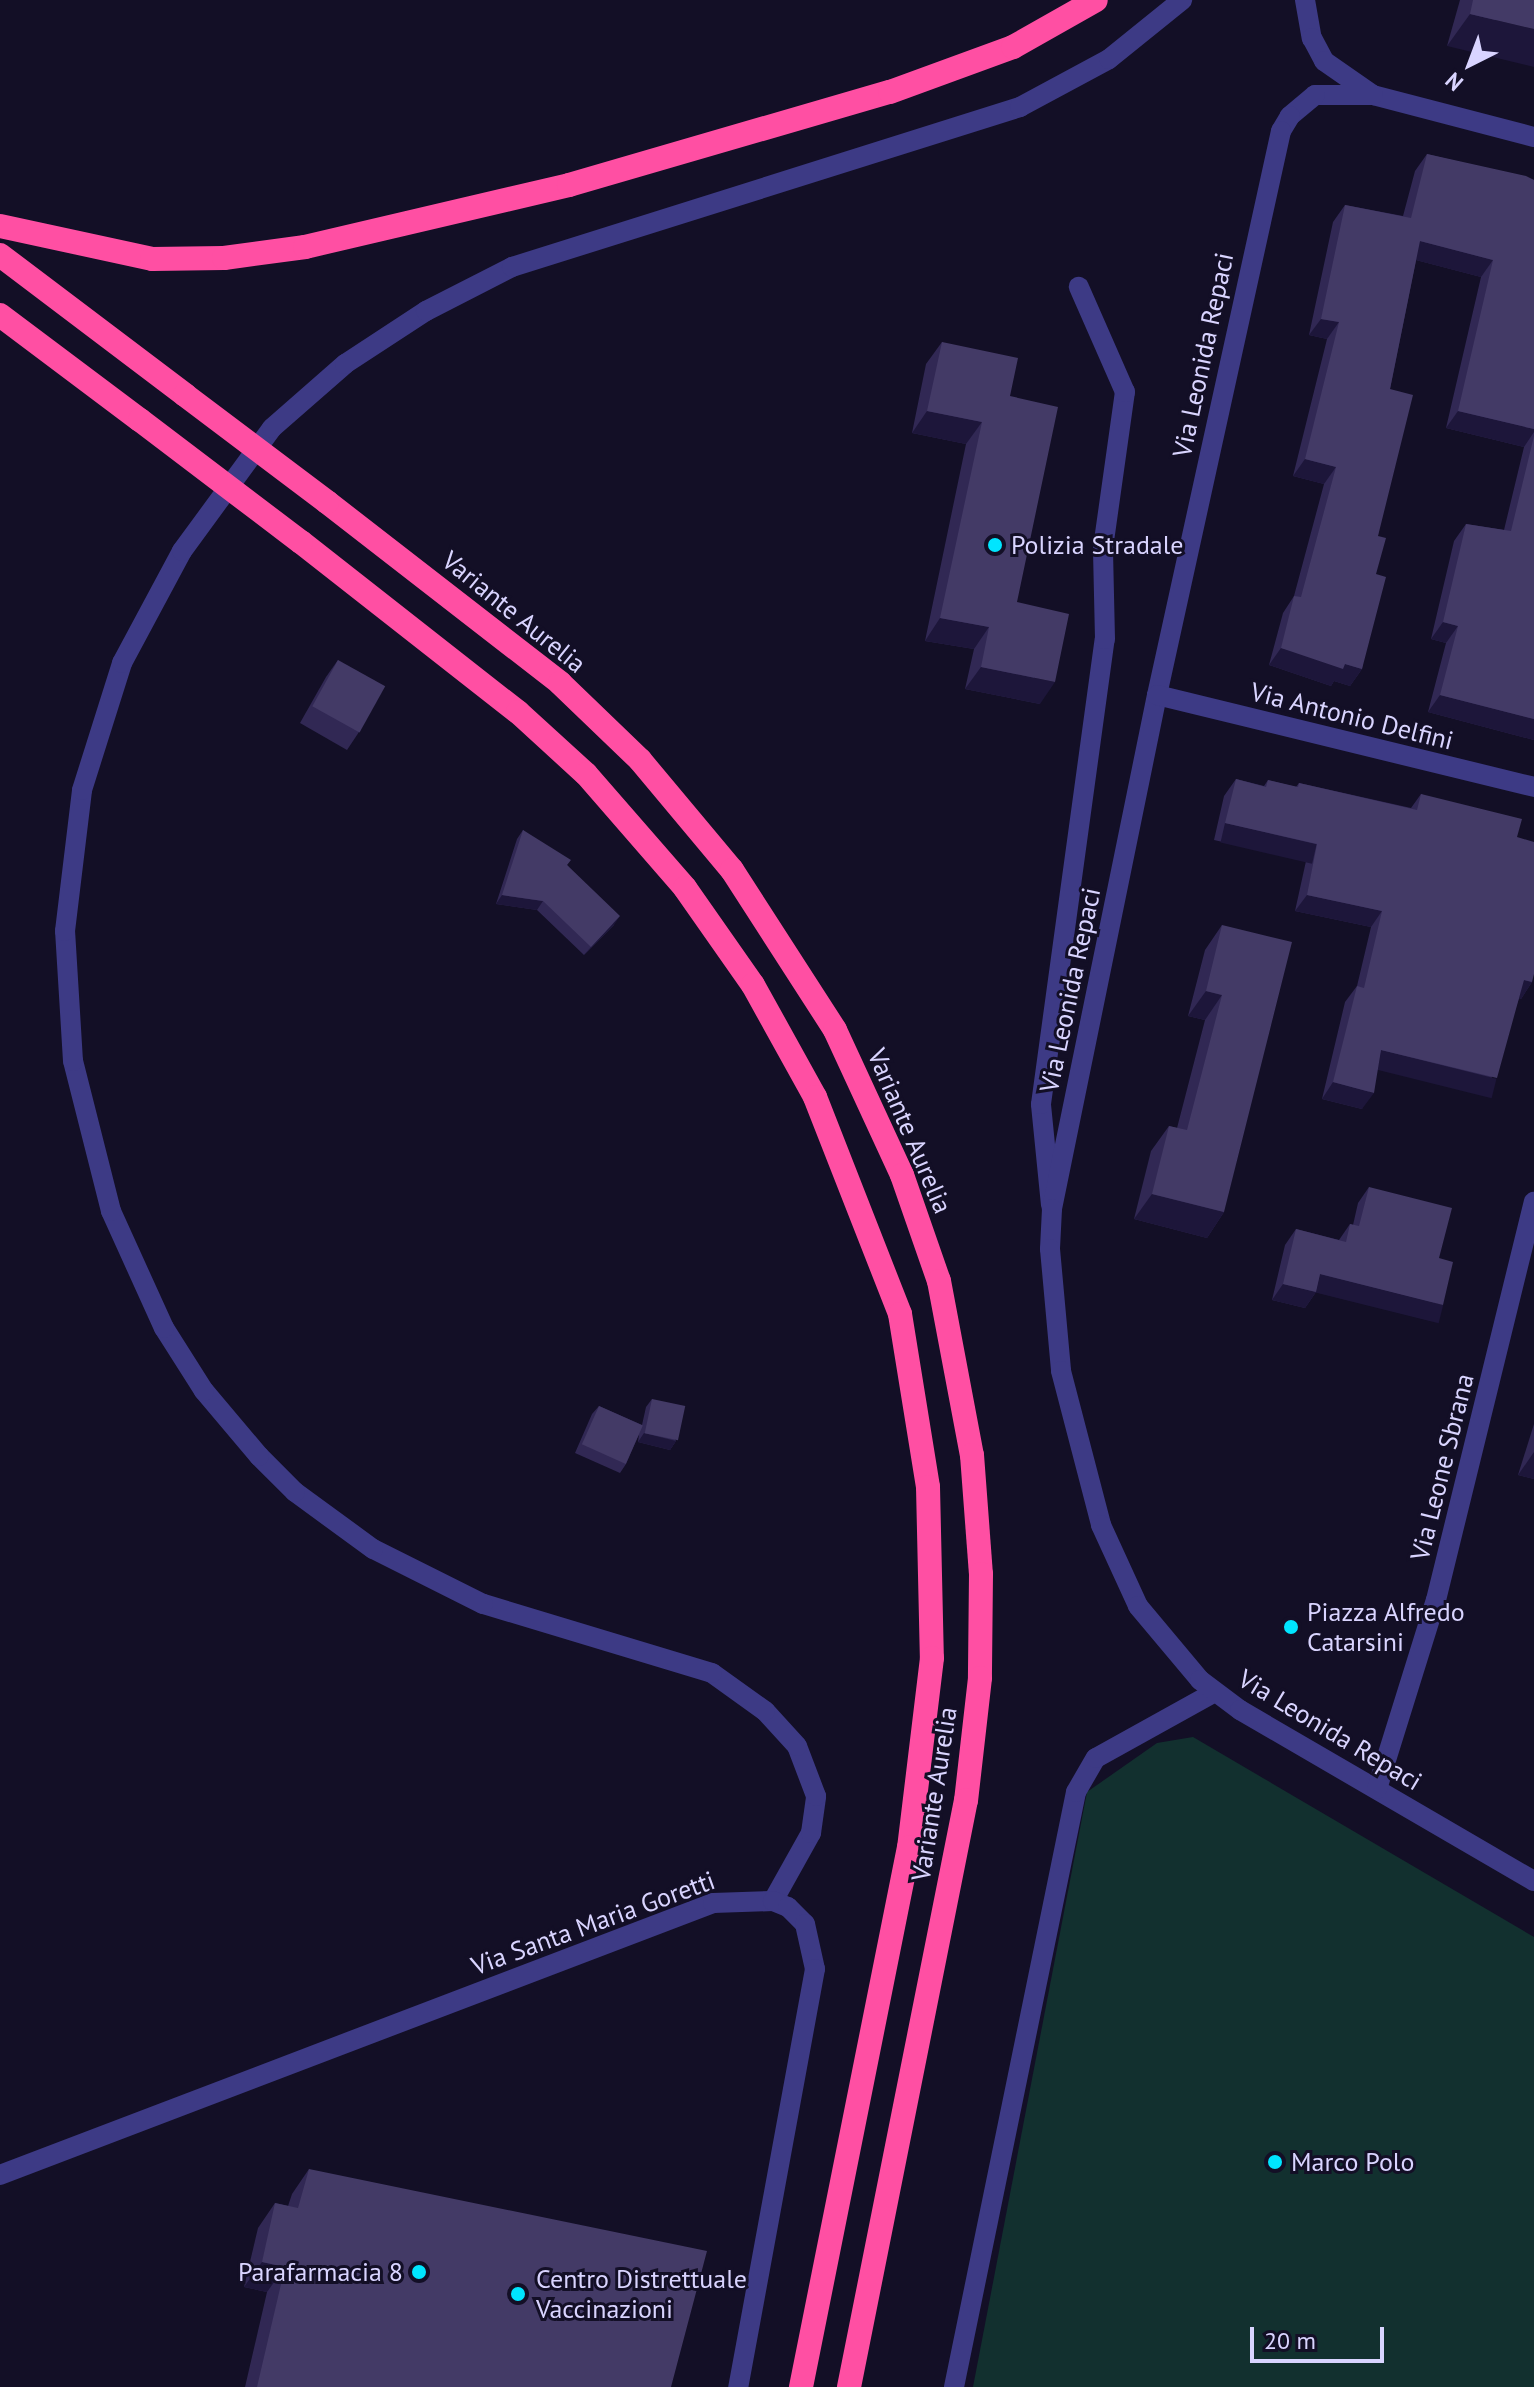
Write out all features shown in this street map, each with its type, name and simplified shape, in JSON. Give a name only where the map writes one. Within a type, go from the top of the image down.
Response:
[{"type":"highway","points":[[0,226],[152,259],[224,258],[305,247],[569,185],[890,92],[1013,47],[1096,0]]},
{"type":"highway","name":"Variante Aurelia","points":[[0,255],[560,683],[640,760],[732,870],[835,1030],[902,1175],[939,1281],[972,1455],[981,1574],[980,1678],[966,1800],[849,2387]]},
{"type":"highway","name":"Variante Aurelia","points":[[0,315],[301,542],[518,712],[586,774],[685,888],[753,985],[815,1097],[900,1314],[919,1410],[933,1572],[924,1749],[801,2387]]},
{"type":"street","points":[[738,2387],[815,1969],[805,1924],[788,1907],[773,1901],[811,1833],[816,1796],[797,1746],[765,1711],[712,1673],[483,1604],[373,1549],[295,1492],[259,1456],[204,1391],[164,1328],[111,1211],[73,1061],[65,931],[82,790],[122,663],[182,551],[272,428],[345,364],[453,296],[535,258],[1020,107],[1098,66],[1182,0]]},
{"type":"street","points":[[1305,0],[1312,38],[1324,61],[1373,95],[1534,137]]},
{"type":"street","name":"Via Leonida Repaci","points":[[1373,95],[1315,95],[1304,101],[1290,116],[1274,149],[1157,695],[1052,1209],[1051,1300],[1061,1371],[1101,1525],[1138,1606],[1215,1692],[1284,1738],[1534,1881]]},
{"type":"street","points":[[1052,1209],[1041,1104],[1105,639],[1103,548],[1125,392],[1079,287]]},
{"type":"street","name":"Via Antonio Delfini","points":[[1157,695],[1534,787]]},
{"type":"street","name":"Via Leone Sbrana","points":[[1377,1789],[1436,1600],[1534,1202]]},
{"type":"street","points":[[954,2387],[1076,1792],[1096,1758],[1215,1692]]},
{"type":"street","name":"Via Santa Maria Goretti","points":[[0,2175],[713,1903],[773,1901]]},
{"type":"green space","name":"Marco Polo","points":[[1193,1737],[1534,1937],[1534,2387],[973,2387],[1087,1792],[1157,1743]]},
{"type":"building","points":[[1473,0],[1534,0],[1534,29],[1470,14]]},
{"type":"building","points":[[1427,154],[1534,180],[1534,429],[1458,411],[1493,260],[1420,241],[1390,389],[1413,395],[1378,536],[1386,538],[1376,574],[1386,577],[1362,669],[1345,664],[1343,669],[1281,648],[1294,596],[1301,597],[1336,467],[1305,459],[1339,322],[1321,319],[1345,205],[1411,218]]},
{"type":"building","points":[[942,342],[1018,358],[1010,396],[1058,407],[1017,602],[1069,614],[1055,682],[981,667],[989,627],[940,618],[982,422],[927,411]]},
{"type":"building","points":[[1534,436],[1534,719],[1440,695],[1458,626],[1443,622],[1466,524],[1511,531]]},
{"type":"building","points":[[338,660],[385,686],[360,733],[312,706]]},
{"type":"building","points":[[1236,779],[1266,787],[1268,780],[1298,787],[1299,783],[1417,810],[1421,794],[1522,819],[1517,837],[1534,842],[1534,974],[1532,982],[1524,980],[1497,1078],[1381,1050],[1374,1093],[1333,1082],[1357,986],[1364,988],[1382,911],[1307,895],[1317,844],[1225,823]]},
{"type":"building","points":[[523,830],[571,860],[567,865],[620,916],[591,947],[543,901],[502,895]]},
{"type":"building","points":[[1222,925],[1292,942],[1224,1212],[1152,1194],[1169,1126],[1187,1130],[1222,995],[1206,991]]},
{"type":"building","points":[[1369,1187],[1452,1208],[1439,1258],[1453,1262],[1443,1305],[1320,1274],[1316,1292],[1283,1284],[1296,1229],[1346,1242],[1350,1224],[1359,1226]]},
{"type":"building","points":[[652,1399],[685,1406],[678,1440],[645,1433]]},
{"type":"building","points":[[599,1406],[643,1426],[626,1464],[582,1444]]},
{"type":"building","points":[[309,2169],[707,2251],[671,2387],[257,2387],[285,2267],[262,2262],[275,2203],[298,2208]]},
{"type":"place","name":"Polizia Stradale","points":[[995,545]]},
{"type":"place","name":"Piazza Alfredo Catarsini","points":[[1291,1627]]},
{"type":"place","name":"Marco Polo","points":[[1275,2162]]},
{"type":"place","name":"Parafarmacia 8","points":[[419,2272]]},
{"type":"place","name":"Centro Distrettuale Vaccinazioni","points":[[518,2294]]}]
